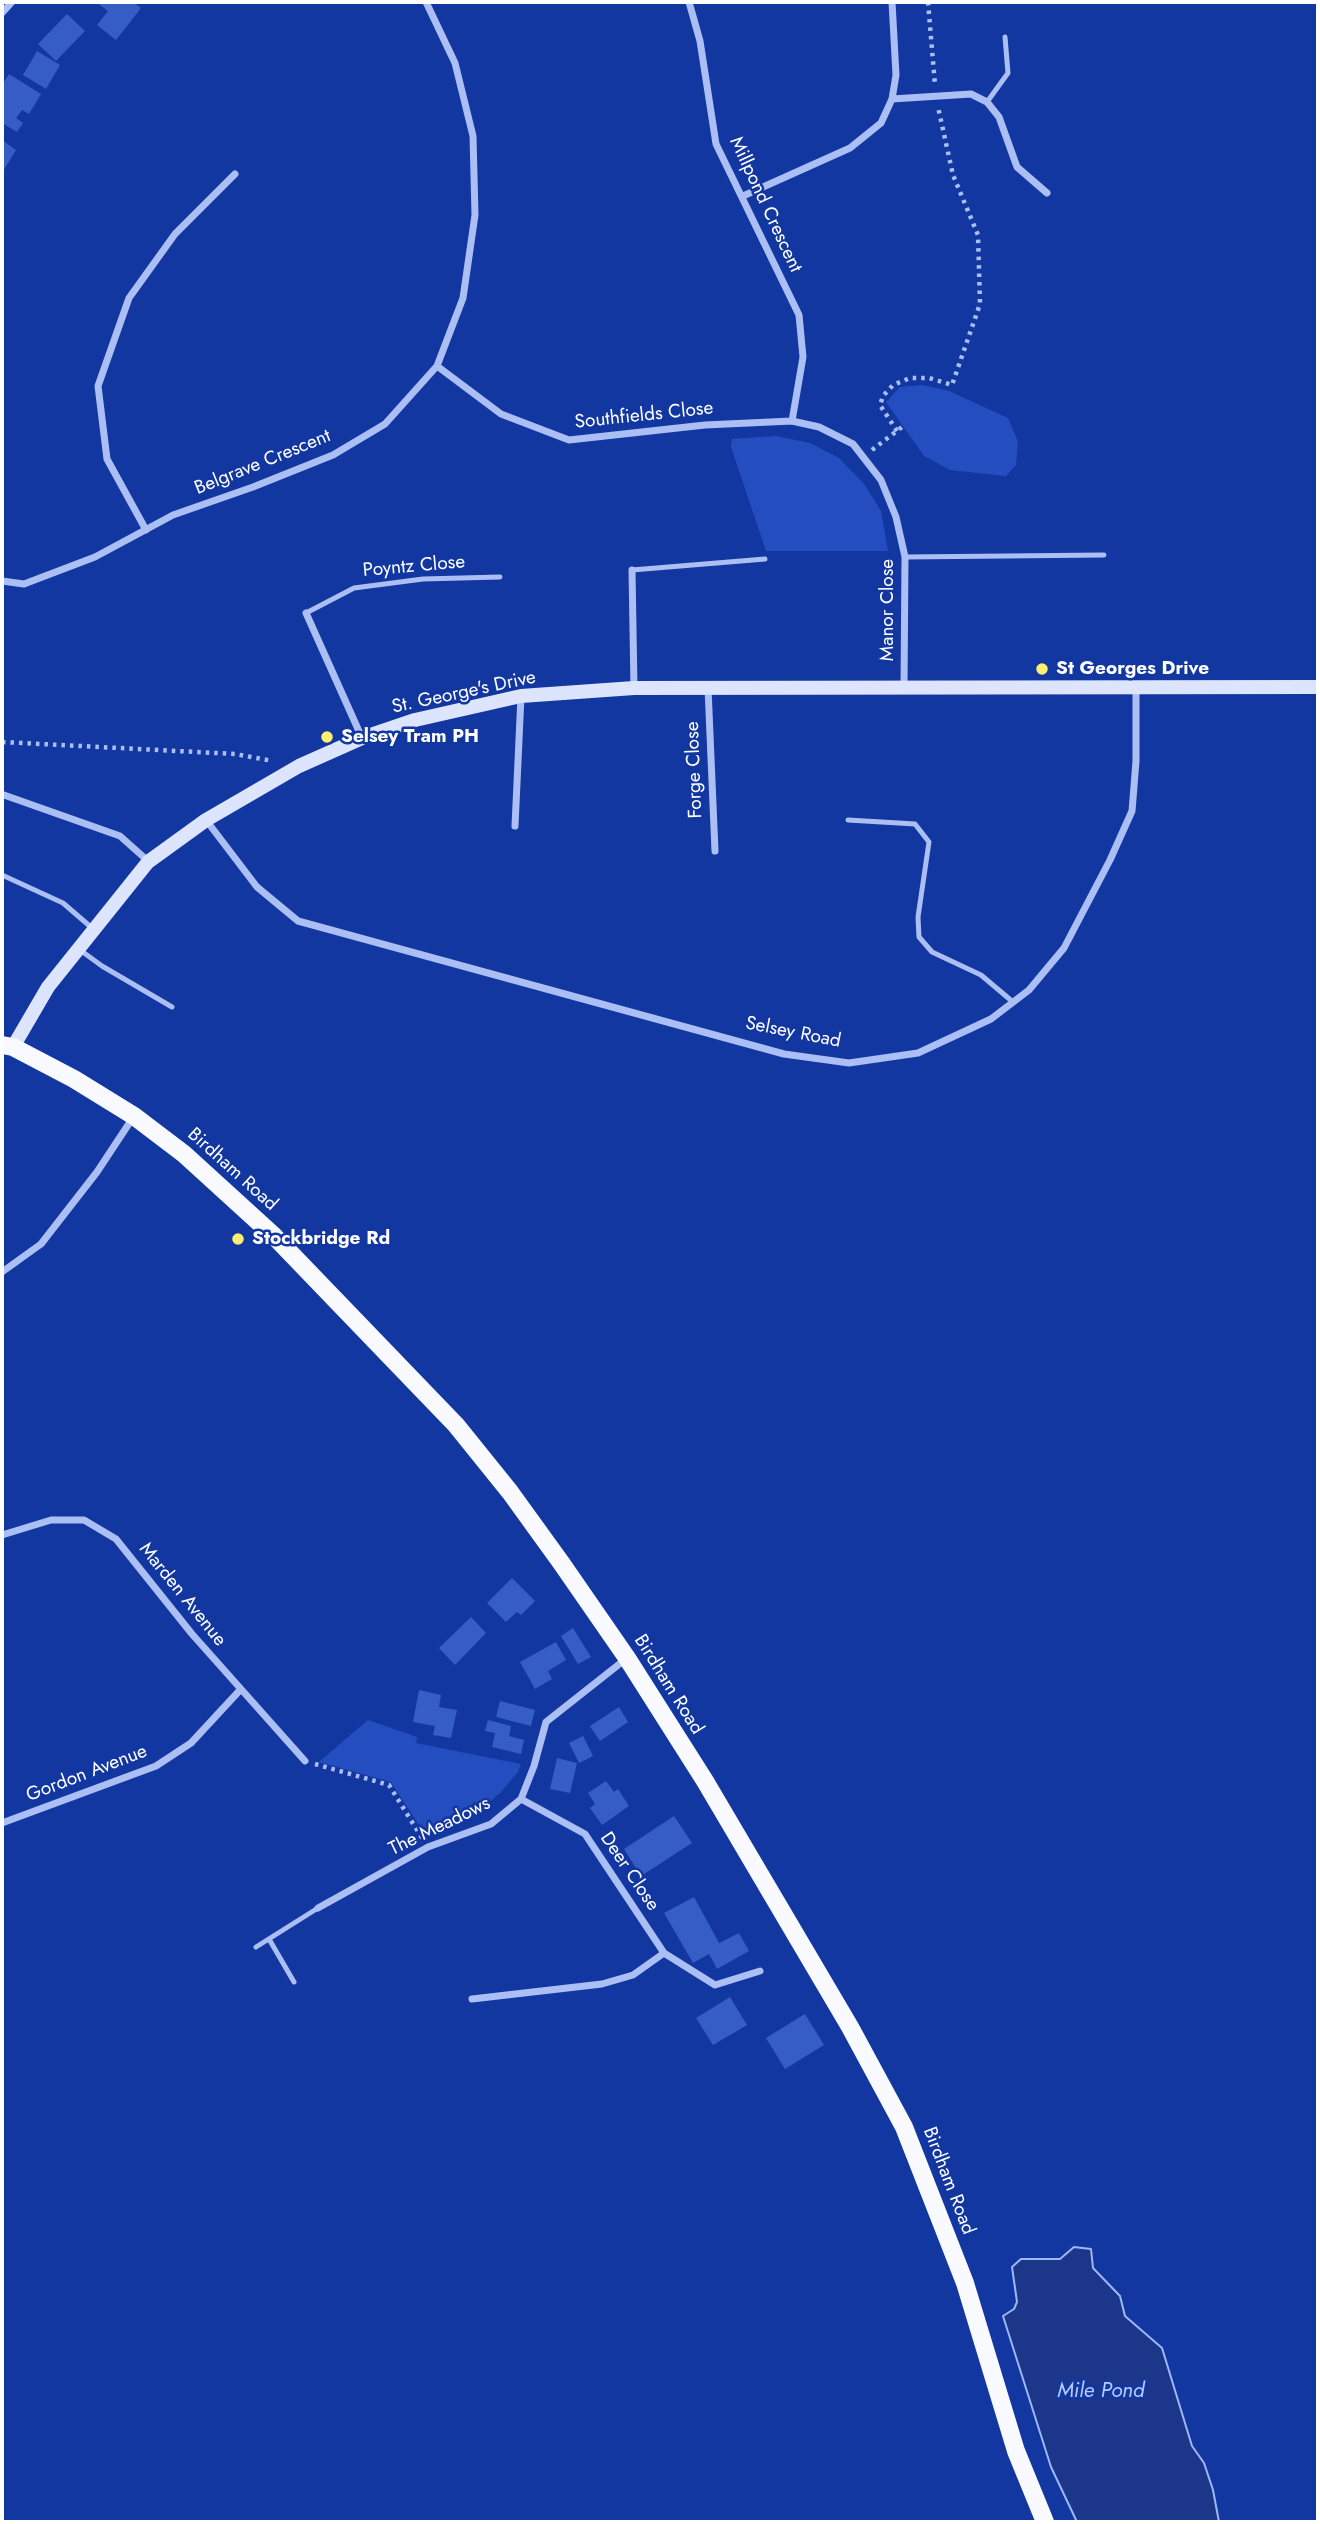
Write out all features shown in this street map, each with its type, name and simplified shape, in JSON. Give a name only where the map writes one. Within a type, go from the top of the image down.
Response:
[{"type":"main road","name":"St. George's Drive","points":[[7,1046],[48,987],[148,862],[206,820],[299,766],[362,738],[415,720],[521,696],[634,688],[1136,687]]},
{"type":"main road","points":[[1136,687],[1318,687]]},
{"type":"main road","name":"Birdham Road","points":[[7,1046],[75,1079],[134,1116],[184,1154],[274,1236],[456,1425],[510,1492],[627,1658],[712,1793],[844,2015],[904,2127],[965,2283],[1016,2451],[1045,2522]]},
{"type":"street","points":[[2,13],[12,2]]},
{"type":"street","name":"Belgrave Crescent","points":[[2,581],[24,584],[96,557],[173,514],[333,455],[385,424],[437,366],[463,298],[475,215],[473,136],[455,63],[426,2]]},
{"type":"street","name":"Millpond Crescent","points":[[689,2],[700,41],[716,144],[799,315],[803,357],[792,421]]},
{"type":"street","points":[[743,196],[850,148],[881,123],[892,99],[896,75],[892,2]]},
{"type":"street","points":[[892,99],[971,94],[987,102],[999,117],[1017,167],[1047,193]]},
{"type":"street","points":[[146,530],[107,459],[98,386],[129,298],[175,234],[235,174]]},
{"type":"street","name":"Southfields Close","points":[[437,366],[501,414],[569,440],[705,425],[792,421]]},
{"type":"street","name":"Manor Close","points":[[792,421],[819,427],[853,444],[881,480],[896,517],[905,557],[904,688]]},
{"type":"street","points":[[632,570],[634,688]]},
{"type":"street","name":"Poyntz Close","points":[[306,613],[362,738]]},
{"type":"street","name":"Selsey Road","points":[[206,820],[257,887],[298,921],[784,1054],[849,1063],[918,1053],[991,1019],[1028,990],[1064,948],[1132,811],[1136,761],[1136,687]]},
{"type":"street","name":"Forge Close","points":[[708,688],[715,851]]},
{"type":"street","points":[[515,826],[521,696]]},
{"type":"street","points":[[4,795],[120,836],[148,862]]},
{"type":"street","points":[[2,1272],[41,1244],[97,1172],[134,1116]]},
{"type":"street","name":"Marden Avenue","points":[[2,1535],[51,1520],[84,1520],[116,1539],[192,1634],[305,1761]]},
{"type":"street","name":"The Meadows","points":[[318,1908],[428,1847],[491,1824],[521,1799],[534,1766],[546,1722],[627,1658]]},
{"type":"street","name":"Gordon Avenue","points":[[2,1824],[156,1766],[191,1743],[240,1689]]},
{"type":"street","name":"Deer Close","points":[[521,1799],[584,1834],[664,1953],[715,1985],[760,1971]]},
{"type":"street","points":[[472,1998],[602,1984],[633,1975],[664,1953]]},
{"type":"lane","points":[[987,102],[1008,73],[1005,37]]},
{"type":"lane","points":[[905,557],[1104,555]]},
{"type":"lane","points":[[632,570],[765,559]]},
{"type":"lane","name":"Poyntz Close","points":[[306,613],[354,588],[423,579],[500,577]]},
{"type":"lane","points":[[848,820],[915,824],[929,842],[918,917],[919,937],[932,952],[981,975],[1013,1002]]},
{"type":"lane","points":[[2,875],[63,903],[93,929]]},
{"type":"lane","points":[[78,949],[172,1007]]},
{"type":"lane","points":[[256,1947],[318,1908]]},
{"type":"lane","points":[[269,1939],[294,1982]]},
{"type":"path","points":[[897,431],[880,405],[883,396],[893,385],[910,378],[929,378],[952,385],[980,304],[978,235],[953,175],[936,96],[928,2]]},
{"type":"path","points":[[863,456],[902,427]]},
{"type":"path","points":[[2,742],[235,754],[299,766]]},
{"type":"path","points":[[305,1761],[389,1785],[428,1847]]},
{"type":"shaded area","points":[[922,385],[949,391],[1008,418],[1018,441],[1016,465],[1006,476],[950,470],[924,456],[886,402],[900,387]]},
{"type":"shaded area","points":[[776,436],[810,443],[839,458],[865,485],[881,511],[888,551],[766,551],[731,447],[732,439]]},
{"type":"shaded area","points":[[368,1720],[417,1737],[416,1743],[521,1764],[518,1772],[488,1803],[424,1833],[391,1782],[319,1762]]},
{"type":"water","name":"Mile Pond","points":[[1074,2247],[1091,2249],[1093,2268],[1120,2296],[1125,2316],[1162,2348],[1192,2446],[1204,2463],[1213,2490],[1219,2522],[1077,2522],[1051,2467],[1003,2316],[1014,2309],[1017,2302],[1012,2267],[1021,2259],[1060,2259]]},
{"type":"building","points":[[96,2],[133,2],[141,8],[116,40],[97,25],[108,11]]},
{"type":"building","points":[[67,14],[85,31],[56,61],[38,44]]},
{"type":"building","points":[[37,51],[60,65],[46,89],[23,75]]},
{"type":"building","points":[[9,74],[41,94],[29,114],[22,110],[16,118],[23,123],[17,132],[2,123],[2,85]]},
{"type":"building","points":[[2,140],[16,150],[2,173]]},
{"type":"building","points":[[512,1578],[535,1601],[521,1615],[517,1612],[506,1622],[487,1603]]},
{"type":"building","points":[[471,1617],[486,1633],[455,1665],[439,1648]]},
{"type":"building","points":[[573,1628],[591,1657],[578,1664],[561,1636]]},
{"type":"building","points":[[556,1642],[566,1660],[548,1671],[552,1679],[535,1689],[520,1662]]},
{"type":"building","points":[[419,1690],[441,1695],[439,1707],[457,1710],[451,1738],[433,1735],[435,1726],[413,1722]]},
{"type":"building","points":[[500,1701],[535,1710],[531,1726],[496,1717]]},
{"type":"building","points":[[619,1707],[628,1722],[600,1741],[590,1726]]},
{"type":"building","points":[[488,1720],[511,1726],[509,1736],[524,1740],[521,1754],[492,1747],[495,1733],[485,1731]]},
{"type":"building","points":[[583,1736],[593,1756],[579,1763],[569,1743]]},
{"type":"building","points":[[557,1758],[577,1763],[570,1793],[550,1789]]},
{"type":"building","points":[[606,1781],[614,1792],[618,1789],[629,1806],[602,1825],[590,1808],[595,1804],[588,1793]]},
{"type":"building","points":[[674,1816],[692,1843],[641,1876],[624,1849]]},
{"type":"building","points":[[694,1897],[719,1943],[739,1933],[749,1951],[717,1969],[709,1954],[693,1963],[664,1913]]},
{"type":"building","points":[[730,1997],[747,2025],[713,2045],[696,2018]]},
{"type":"building","points":[[805,2014],[824,2045],[785,2069],[766,2038]]},
{"type":"place","name":"St Georges Drive","points":[[1042,669]]},
{"type":"place","name":"Selsey Tram PH","points":[[327,737]]},
{"type":"place","name":"Stockbridge Rd","points":[[238,1239]]}]
